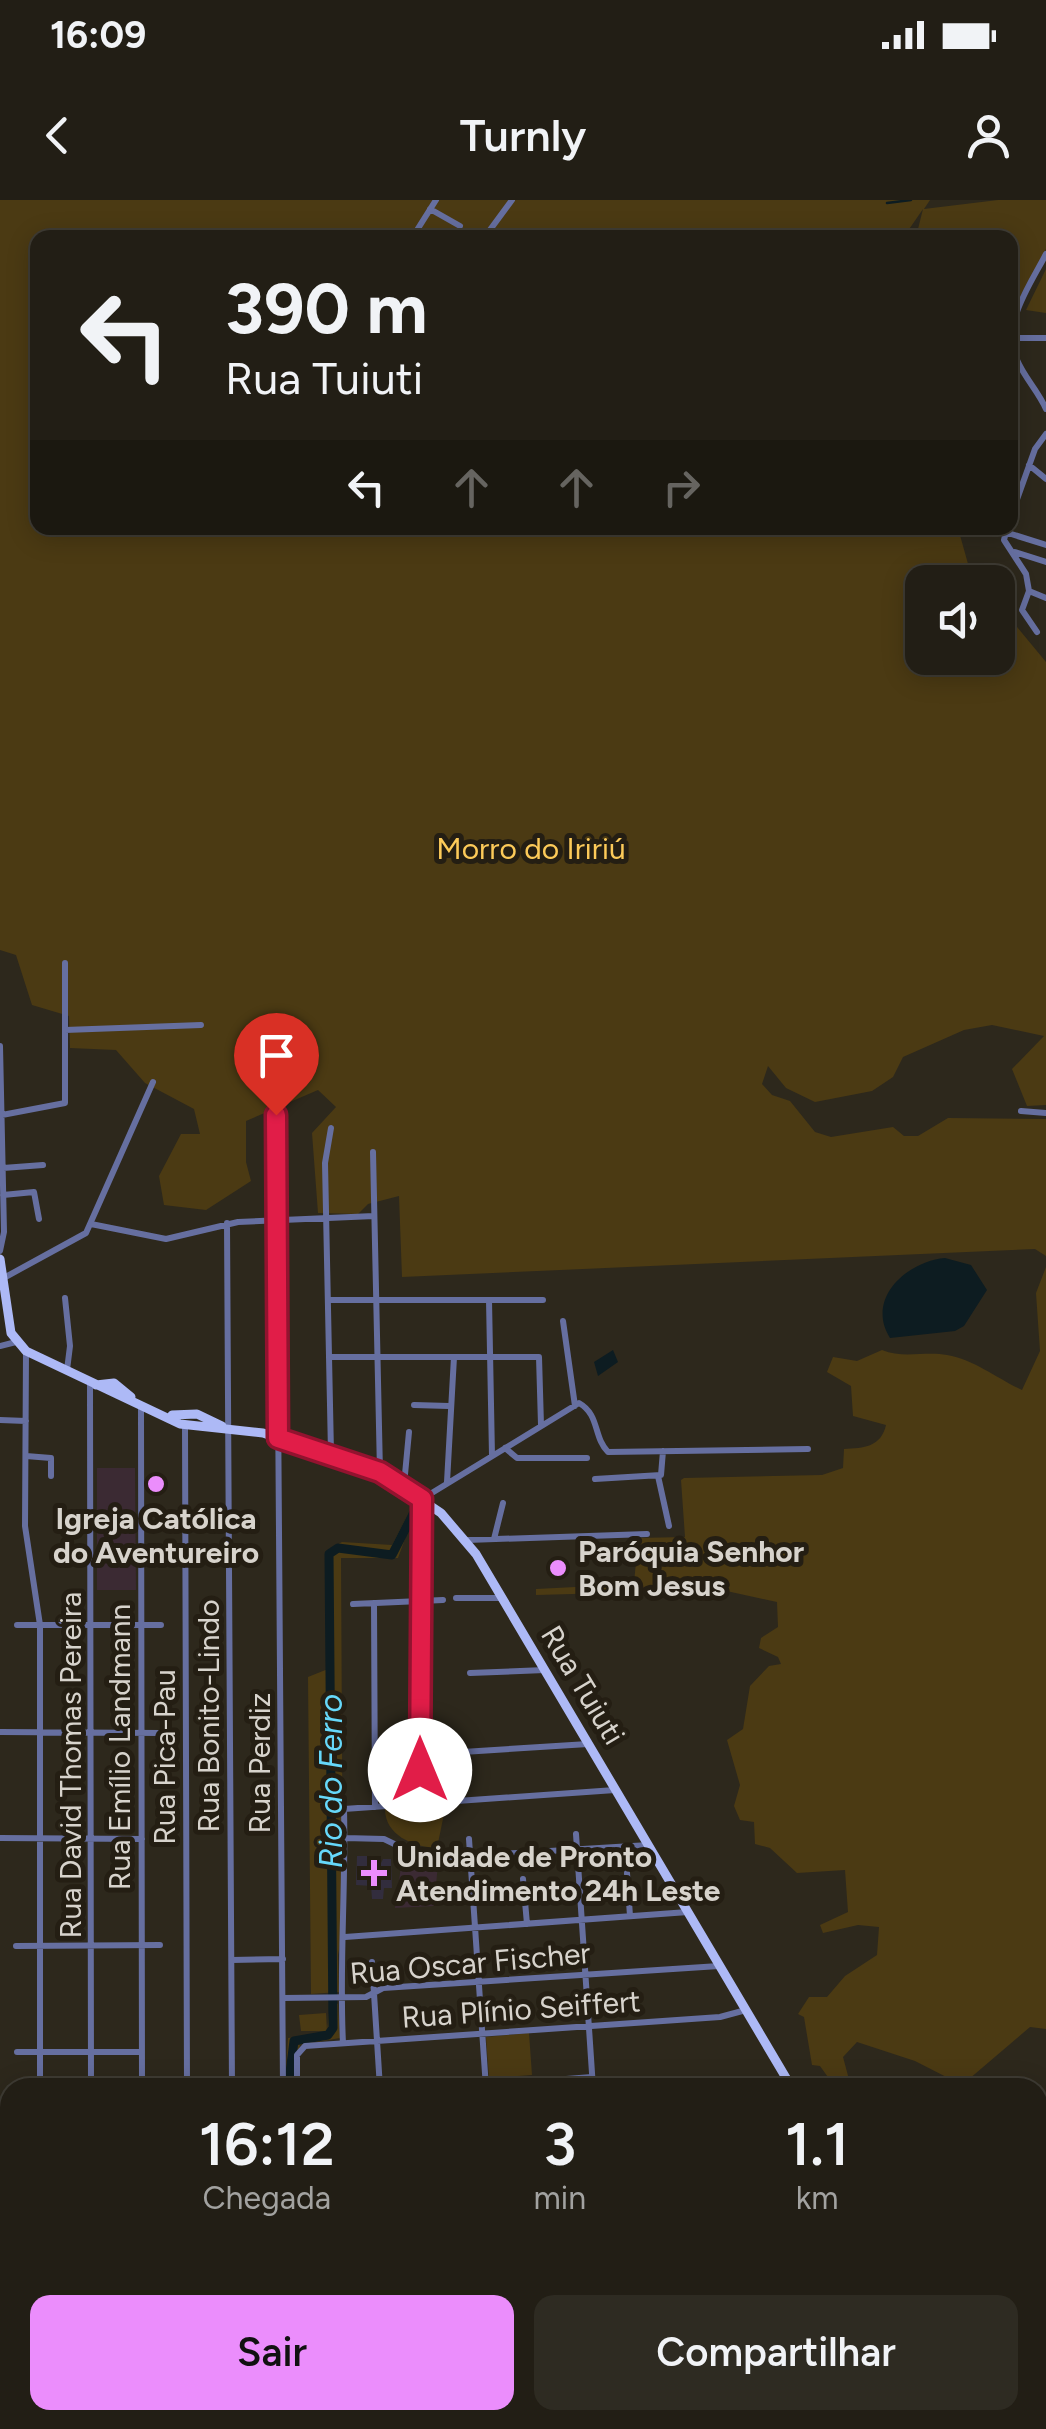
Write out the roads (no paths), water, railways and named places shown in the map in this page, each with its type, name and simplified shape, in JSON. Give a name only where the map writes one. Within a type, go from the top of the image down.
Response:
[{"type":"main road","points":[[0,1259],[16,1342]]},
{"type":"main road","name":"Rua Tuiuti","points":[[16,1342],[26,1351],[92,1384],[110,1387],[176,1417],[200,1415],[230,1429]]},
{"type":"main road","name":"Rua Tuiuti","points":[[110,1387],[141,1407],[185,1426],[278,1438],[380,1472],[422,1499],[467,1540],[786,2078]]},
{"type":"main road","points":[[198,1428],[200,1415]]},
{"type":"street","points":[[417,230],[436,200]]},
{"type":"street","points":[[490,230],[512,200]]},
{"type":"street","points":[[430,209],[460,226]]},
{"type":"street","points":[[1018,318],[1046,254]]},
{"type":"street","points":[[1018,335],[1046,338]]},
{"type":"street","points":[[1018,363],[1046,408]]},
{"type":"street","points":[[1018,493],[1046,434]]},
{"type":"street","points":[[1029,465],[1046,479]]},
{"type":"street","points":[[1018,534],[1046,545]]},
{"type":"street","points":[[1005,535],[1028,592],[1021,605],[1037,632]]},
{"type":"street","points":[[1015,552],[1046,562]]},
{"type":"street","points":[[1028,592],[1046,598]]},
{"type":"street","points":[[2,1115],[65,1103],[65,963]]},
{"type":"street","points":[[65,1030],[201,1025]]},
{"type":"street","points":[[0,1046],[4,1195],[0,1250]]},
{"type":"street","points":[[2,1279],[71,1244],[91,1224],[153,1082]]},
{"type":"street","points":[[1021,1111],[1046,1113]]},
{"type":"street","name":"Rua Perdiz","points":[[276,1115],[283,2078]]},
{"type":"street","points":[[331,1454],[325,1157],[332,1128]]},
{"type":"street","points":[[373,1152],[380,1472]]},
{"type":"street","points":[[3,1168],[43,1165]]},
{"type":"street","points":[[4,1195],[34,1192],[39,1220]]},
{"type":"street","points":[[91,1224],[166,1239],[228,1223],[374,1216]]},
{"type":"street","name":"Rua Bonito-Lindo","points":[[228,1223],[232,2078]]},
{"type":"street","points":[[65,1298],[70,1346],[66,1371]]},
{"type":"street","points":[[328,1300],[543,1300]]},
{"type":"street","points":[[489,1300],[492,1456]]},
{"type":"street","points":[[563,1321],[575,1406]]},
{"type":"street","points":[[0,1346],[16,1342]]},
{"type":"street","points":[[26,1351],[26,1536],[40,1625],[40,2078]]},
{"type":"street","points":[[329,1357],[539,1357],[542,1426]]},
{"type":"street","points":[[447,1484],[454,1357]]},
{"type":"street","name":"Rua David Thomas Pereira","points":[[91,2078],[92,1384]]},
{"type":"street","points":[[420,1804],[418,1601],[422,1499],[579,1403],[592,1414],[608,1452],[808,1450]]},
{"type":"street","points":[[414,1405],[449,1406]]},
{"type":"street","name":"Rua Emílio Landmann","points":[[141,1407],[142,2078]]},
{"type":"street","points":[[0,1420],[26,1420]]},
{"type":"street","name":"Rua Pica-Pau","points":[[185,1426],[188,2078]]},
{"type":"street","points":[[404,1486],[409,1432]]},
{"type":"street","points":[[505,1448],[517,1458],[586,1458]]},
{"type":"street","points":[[595,1479],[658,1476],[664,1471],[663,1451]]},
{"type":"street","points":[[25,1456],[51,1458],[51,1476]]},
{"type":"street","points":[[658,1476],[668,1526]]},
{"type":"street","points":[[494,1539],[503,1502]]},
{"type":"street","points":[[467,1540],[647,1534]]},
{"type":"street","points":[[456,1598],[502,1598]]},
{"type":"street","points":[[353,1604],[443,1600]]},
{"type":"street","points":[[374,1603],[375,1807]]},
{"type":"street","points":[[16,1625],[161,1625]]},
{"type":"street","points":[[470,1673],[545,1670]]},
{"type":"street","points":[[0,1732],[161,1733]]},
{"type":"street","points":[[447,1753],[589,1744]]},
{"type":"street","points":[[343,2044],[336,1997],[345,1936],[344,1809],[616,1790]]},
{"type":"street","points":[[576,1834],[592,2078]]},
{"type":"street","points":[[0,1838],[142,1839]]},
{"type":"street","points":[[345,1838],[384,1839],[428,1857],[649,1846]]},
{"type":"street","points":[[469,1839],[485,2078]]},
{"type":"street","points":[[627,1872],[630,1916]]},
{"type":"street","points":[[523,1879],[528,1924]]},
{"type":"street","points":[[345,1936],[688,1912]]},
{"type":"street","points":[[16,1946],[160,1945]]},
{"type":"street","points":[[232,1960],[283,1960]]},
{"type":"street","points":[[372,1962],[379,2078]]},
{"type":"street","name":"Rua Oscar Fischer","points":[[283,1998],[720,1966]]},
{"type":"street","name":"Rua Plínio Seiffert","points":[[298,2078],[299,2049],[720,2017],[746,2010]]},
{"type":"street","points":[[17,2052],[142,2052]]},
{"type":"waterway","points":[[887,203],[911,200]]},
{"type":"waterway","name":"Rio do Ferro","points":[[289,2078],[294,2041],[328,2035],[333,2028],[329,1554],[338,1548],[392,1555],[413,1514]]},
{"type":"place","name":"Igreja Católica do Aventureiro","points":[[156,1484]]},
{"type":"place","name":"Paróquia Senhor Bom Jesus","points":[[558,1568]]},
{"type":"place","name":"Unidade de Pronto Atendimento 24h Leste","points":[[374,1873]]},
{"type":"park label","name":"Morro do Iririú","points":[[531,848]]}]
